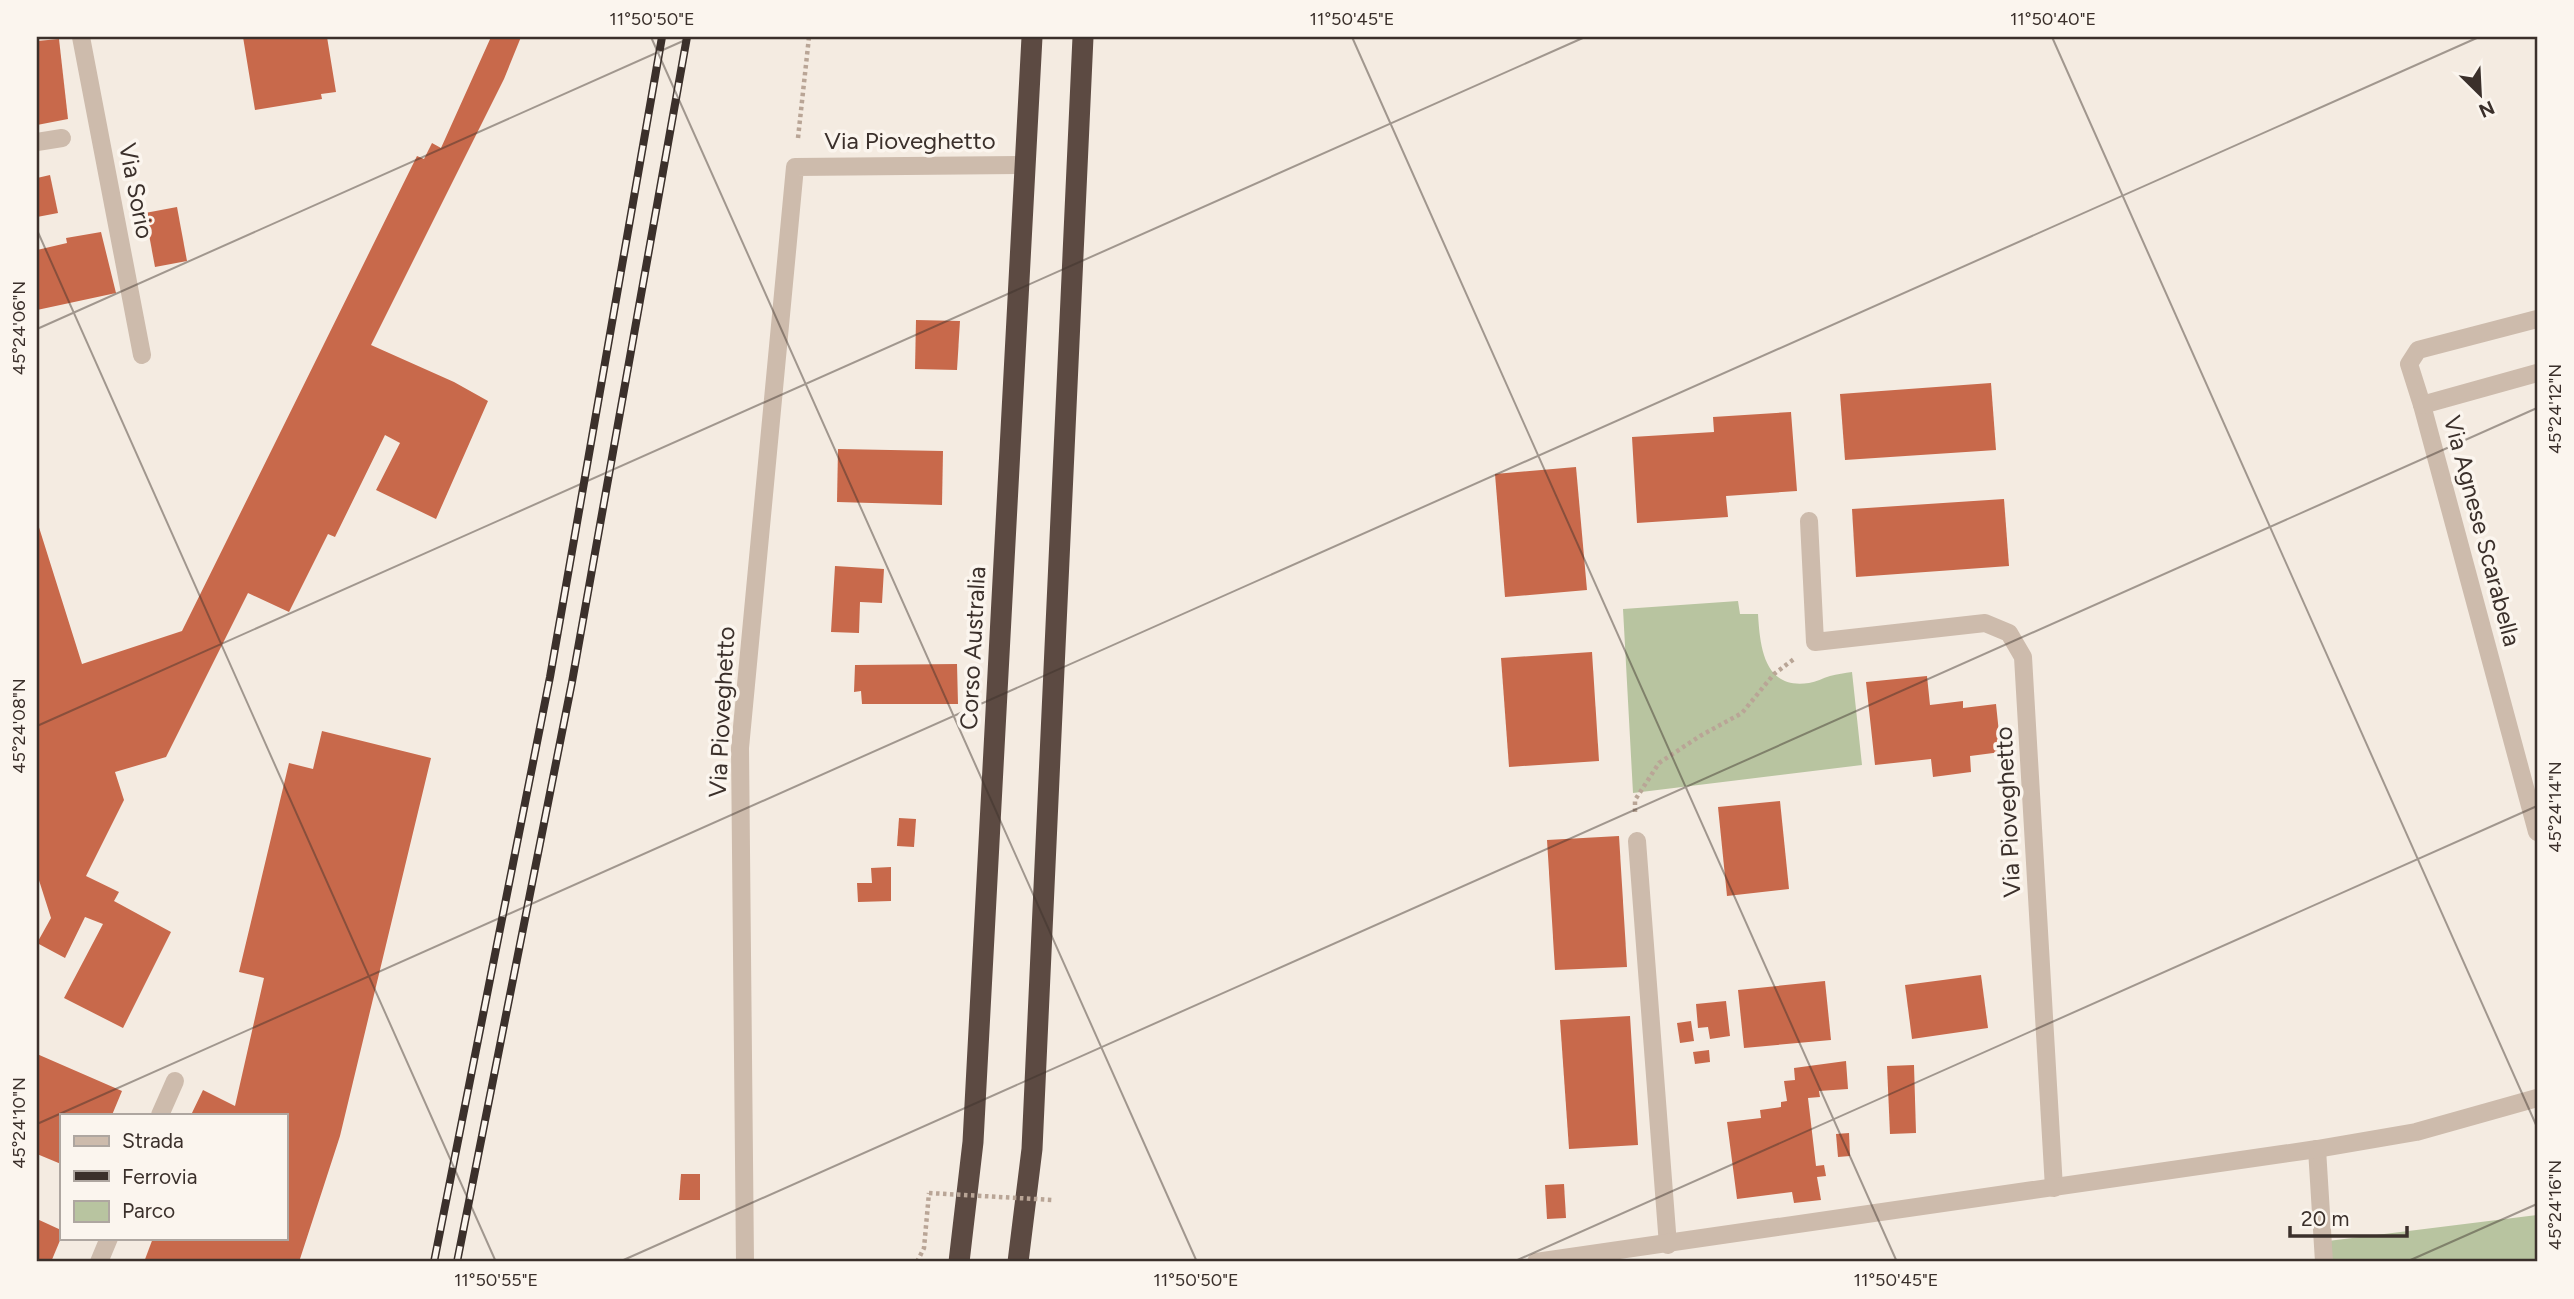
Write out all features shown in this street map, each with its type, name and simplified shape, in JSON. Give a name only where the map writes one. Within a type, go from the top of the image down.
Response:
[{"type":"highway","name":"Corso Australia","points":[[959,1262],[973,1142],[1032,37]]},
{"type":"highway","points":[[1018,1262],[1032,1149],[1083,37]]},
{"type":"street","name":"Via Sorio","points":[[81,37],[142,355]]},
{"type":"street","points":[[37,142],[62,138]]},
{"type":"street","name":"Via Pioveghetto","points":[[745,1262],[740,748],[795,167],[1026,165]]},
{"type":"street","name":"Via Agnese Scarabella","points":[[2537,319],[2418,350],[2409,364],[2537,832]]},
{"type":"street","name":"Via Agnese Scarabella","points":[[2422,405],[2537,373]]},
{"type":"street","points":[[1809,521],[1815,642]]},
{"type":"street","name":"Via Pioveghetto","points":[[1815,642],[1985,623],[2009,634],[2023,657],[2054,1188]]},
{"type":"street","points":[[1637,841],[1668,1245]]},
{"type":"street","points":[[160,1114],[175,1081]]},
{"type":"street","points":[[1536,1262],[2317,1149],[2416,1132],[2537,1098]]},
{"type":"street","points":[[2317,1149],[2324,1262]]},
{"type":"street","points":[[99,1262],[108,1240]]},
{"type":"path","name":"Via Pioveghetto","points":[[795,167],[809,37]]},
{"type":"path","points":[[1637,841],[1635,800],[1659,763],[1742,713],[1774,674],[1815,642]]},
{"type":"path","points":[[917,1262],[924,1248],[929,1194],[1053,1200]]},
{"type":"green space","points":[[1738,601],[1740,614],[1758,614],[1760,640],[1767,664],[1782,680],[1809,683],[1852,672],[1862,765],[1633,793],[1623,609]]},
{"type":"green space","points":[[2537,1215],[2537,1262],[2329,1262],[2328,1241]]},
{"type":"building","points":[[243,37],[327,37],[336,92],[321,94],[322,99],[255,110]]},
{"type":"building","points":[[491,37],[521,37],[504,79],[371,345],[454,382],[488,401],[436,519],[376,490],[400,443],[385,435],[335,537],[328,534],[289,612],[248,593],[166,757],[115,772],[124,800],[86,876],[119,892],[114,901],[171,932],[123,1028],[64,998],[103,924],[85,917],[65,958],[37,943],[51,918],[37,874],[37,521],[82,664],[182,631],[417,156],[424,159],[432,143],[441,148]]},
{"type":"building","points":[[59,39],[68,119],[37,125],[37,41]]},
{"type":"building","points":[[50,175],[58,213],[37,217],[37,178]]},
{"type":"building","points":[[177,207],[187,261],[155,267],[145,213]]},
{"type":"building","points":[[101,232],[116,293],[37,310],[37,250],[67,243],[66,238]]},
{"type":"building","points":[[916,320],[960,321],[957,370],[915,369]]},
{"type":"building","points":[[1991,383],[1996,450],[1845,460],[1840,394]]},
{"type":"building","points":[[1791,412],[1797,491],[1726,496],[1728,517],[1637,523],[1632,437],[1714,432],[1713,417]]},
{"type":"building","points":[[838,449],[943,451],[942,505],[837,502]]},
{"type":"building","points":[[1576,467],[1587,590],[1505,597],[1495,474]]},
{"type":"building","points":[[2004,499],[2009,566],[1856,577],[1852,509]]},
{"type":"building","points":[[835,566],[884,569],[882,603],[860,602],[859,633],[831,632]]},
{"type":"building","points":[[1592,652],[1599,761],[1509,767],[1501,658]]},
{"type":"building","points":[[957,664],[958,704],[862,704],[861,691],[854,692],[855,665]]},
{"type":"building","points":[[1927,676],[1930,705],[1963,701],[1963,708],[1996,704],[2001,752],[1970,756],[1971,772],[1933,777],[1931,759],[1875,765],[1866,682]]},
{"type":"building","points":[[322,731],[431,758],[340,1136],[299,1262],[144,1262],[152,1240],[287,1240],[287,1114],[191,1114],[203,1090],[235,1106],[264,978],[239,972],[289,763],[313,769]]},
{"type":"building","points":[[1780,801],[1789,889],[1727,896],[1718,807]]},
{"type":"building","points":[[899,818],[916,819],[914,847],[897,846]]},
{"type":"building","points":[[1619,836],[1627,967],[1555,970],[1547,840]]},
{"type":"building","points":[[891,867],[891,901],[858,902],[857,883],[872,883],[871,868]]},
{"type":"building","points":[[1981,975],[1988,1028],[1912,1039],[1905,985]]},
{"type":"building","points":[[1825,981],[1831,1040],[1744,1048],[1738,990]]},
{"type":"building","points":[[1726,1001],[1730,1036],[1710,1039],[1708,1027],[1698,1028],[1696,1004]]},
{"type":"building","points":[[1630,1016],[1638,1145],[1569,1149],[1560,1020]]},
{"type":"building","points":[[1691,1021],[1694,1041],[1680,1043],[1677,1023]]},
{"type":"building","points":[[1709,1050],[1710,1062],[1695,1064],[1693,1052]]},
{"type":"building","points":[[37,1054],[122,1091],[112,1114],[60,1114],[60,1164],[37,1154]]},
{"type":"building","points":[[1846,1061],[1848,1089],[1819,1091],[1820,1097],[1808,1098],[1816,1166],[1824,1165],[1826,1176],[1817,1177],[1821,1200],[1794,1203],[1792,1192],[1737,1199],[1727,1122],[1761,1118],[1760,1110],[1781,1107],[1781,1102],[1787,1101],[1784,1081],[1795,1080],[1794,1068]]},
{"type":"building","points":[[1914,1065],[1916,1133],[1890,1134],[1887,1066]]},
{"type":"building","points":[[1849,1133],[1850,1156],[1838,1157],[1836,1134]]},
{"type":"building","points":[[681,1174],[700,1174],[700,1200],[679,1200]]},
{"type":"building","points":[[1564,1184],[1566,1218],[1547,1219],[1545,1185]]},
{"type":"building","points":[[37,1219],[60,1230],[60,1240],[51,1262],[37,1262]]},
{"type":"railway","points":[[434,1262],[550,677],[662,37]]},
{"type":"railway","points":[[457,1262],[572,682],[687,37]]}]
